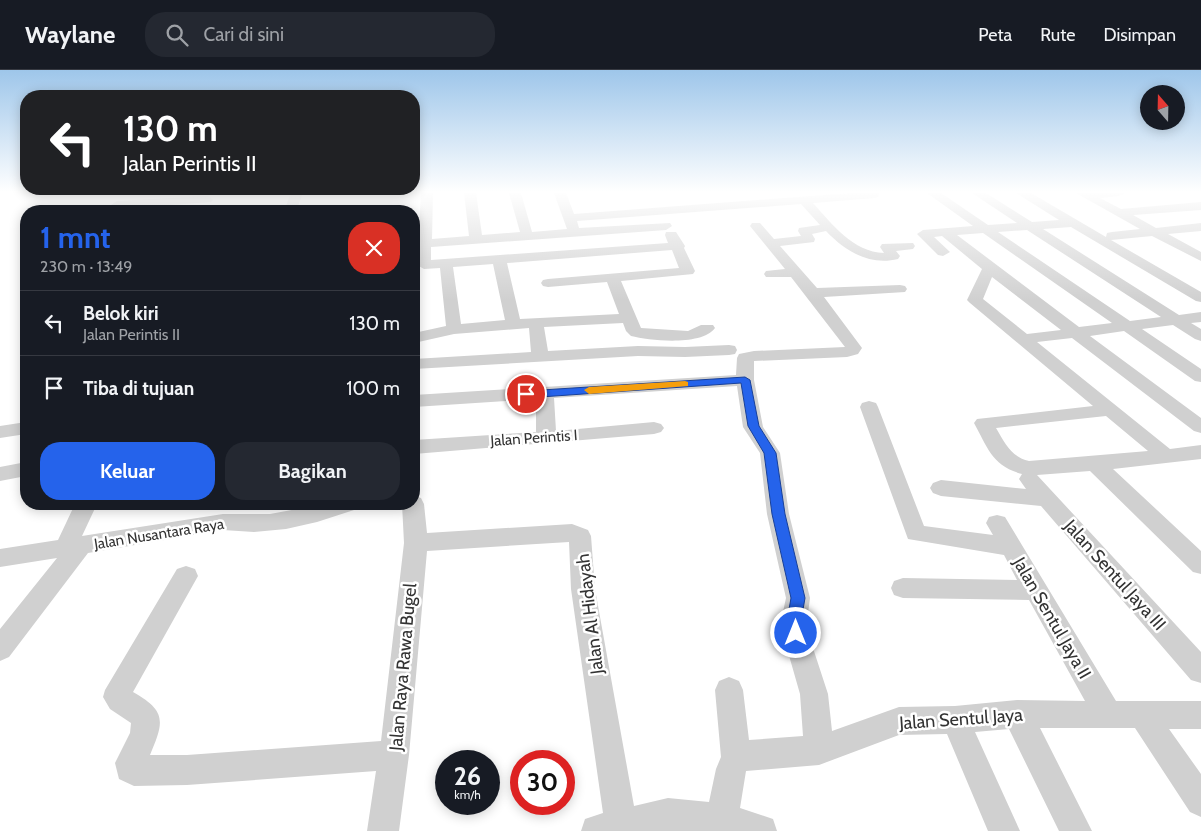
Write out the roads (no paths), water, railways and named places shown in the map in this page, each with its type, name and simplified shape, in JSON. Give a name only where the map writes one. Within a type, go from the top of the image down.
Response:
[{"type":"street","points":[[427,229],[424,265],[678,246]]},
{"type":"street","points":[[475,229],[476,240]]},
{"type":"street","points":[[525,229],[527,236]]},
{"type":"street","points":[[573,229],[587,280]]},
{"type":"street","points":[[426,243],[627,229]]},
{"type":"street","points":[[548,284],[688,271],[678,246],[668,229]]},
{"type":"street","points":[[758,229],[813,293],[854,348],[852,350],[745,358],[745,380],[754,426],[770,453],[778,514],[798,598],[794,621],[799,646],[814,694],[819,750]]},
{"type":"street","points":[[770,243],[809,239],[804,231],[820,229]]},
{"type":"street","points":[[832,229],[846,242],[866,254],[893,256],[887,247],[908,246]]},
{"type":"street","points":[[943,252],[923,234],[1002,229]]},
{"type":"street","points":[[1034,229],[1201,336]]},
{"type":"street","points":[[1082,229],[1201,298]]},
{"type":"street","points":[[1099,229],[1201,287]]},
{"type":"street","points":[[1146,229],[1198,253]]},
{"type":"street","points":[[1112,236],[1186,229]]},
{"type":"street","points":[[985,230],[1201,378]]},
{"type":"street","points":[[945,232],[989,268],[1201,427]]},
{"type":"street","points":[[499,260],[513,322],[508,324]]},
{"type":"street","points":[[446,264],[454,329]]},
{"type":"street","points":[[989,268],[975,300],[1165,455]]},
{"type":"street","points":[[771,274],[795,272]]},
{"type":"street","points":[[613,278],[634,331],[641,334],[691,336],[708,328]]},
{"type":"street","points":[[813,293],[900,289]]},
{"type":"street","points":[[1025,339],[1201,317]]},
{"type":"street","points":[[420,337],[454,329],[508,324],[629,318]]},
{"type":"street","points":[[537,323],[535,325],[540,356]]},
{"type":"street","points":[[482,327],[486,360]]},
{"type":"street","points":[[420,364],[638,351],[685,352],[729,350]]},
{"type":"street","points":[[420,401],[745,380]]},
{"type":"street","points":[[545,393],[546,438]]},
{"type":"street","points":[[869,407],[916,533],[1011,547]]},
{"type":"street","points":[[1110,410],[984,423],[1002,456],[1016,465],[1029,468],[1095,464],[1201,452]]},
{"type":"street","name":"Jalan Perintis I","points":[[420,446],[546,438],[654,428]]},
{"type":"street","points":[[0,432],[20,429]]},
{"type":"street","points":[[1095,464],[1201,565]]},
{"type":"street","points":[[0,474],[20,470]]},
{"type":"street","name":"Jalan Sentul Jaya III","points":[[1029,479],[1201,671]]},
{"type":"street","points":[[941,488],[1048,499]]},
{"type":"street","points":[[0,649],[73,546],[84,510]]},
{"type":"street","name":"Jalan Nusantara Raya","points":[[0,558],[223,522],[244,524],[292,520],[331,510]]},
{"type":"street","name":"Jalan Raya Rawa Bugel","points":[[383,831],[394,755],[412,564],[416,543],[413,510]]},
{"type":"street","name":"Jalan Sentul Jaya II","points":[[997,523],[1108,714]]},
{"type":"street","name":"Jalan Al Hidayah","points":[[416,543],[572,533],[580,536],[583,589],[609,828]]},
{"type":"street","points":[[186,576],[119,690],[117,697],[144,715],[147,721],[146,730],[130,763],[130,768],[134,771],[187,770],[394,755]]},
{"type":"street","points":[[902,588],[1035,590]]},
{"type":"street","points":[[722,819],[731,769],[736,759],[729,690]]},
{"type":"street","points":[[1017,714],[1076,831]]},
{"type":"street","name":"Jalan Sentul Jaya","points":[[736,759],[753,754],[819,750],[899,721],[955,720],[1017,714],[1201,715]]},
{"type":"street","points":[[1143,716],[1201,801]]},
{"type":"street","points":[[955,720],[1004,831]]},
{"type":"street","points":[[609,828],[668,814],[722,819],[761,831]]}]
